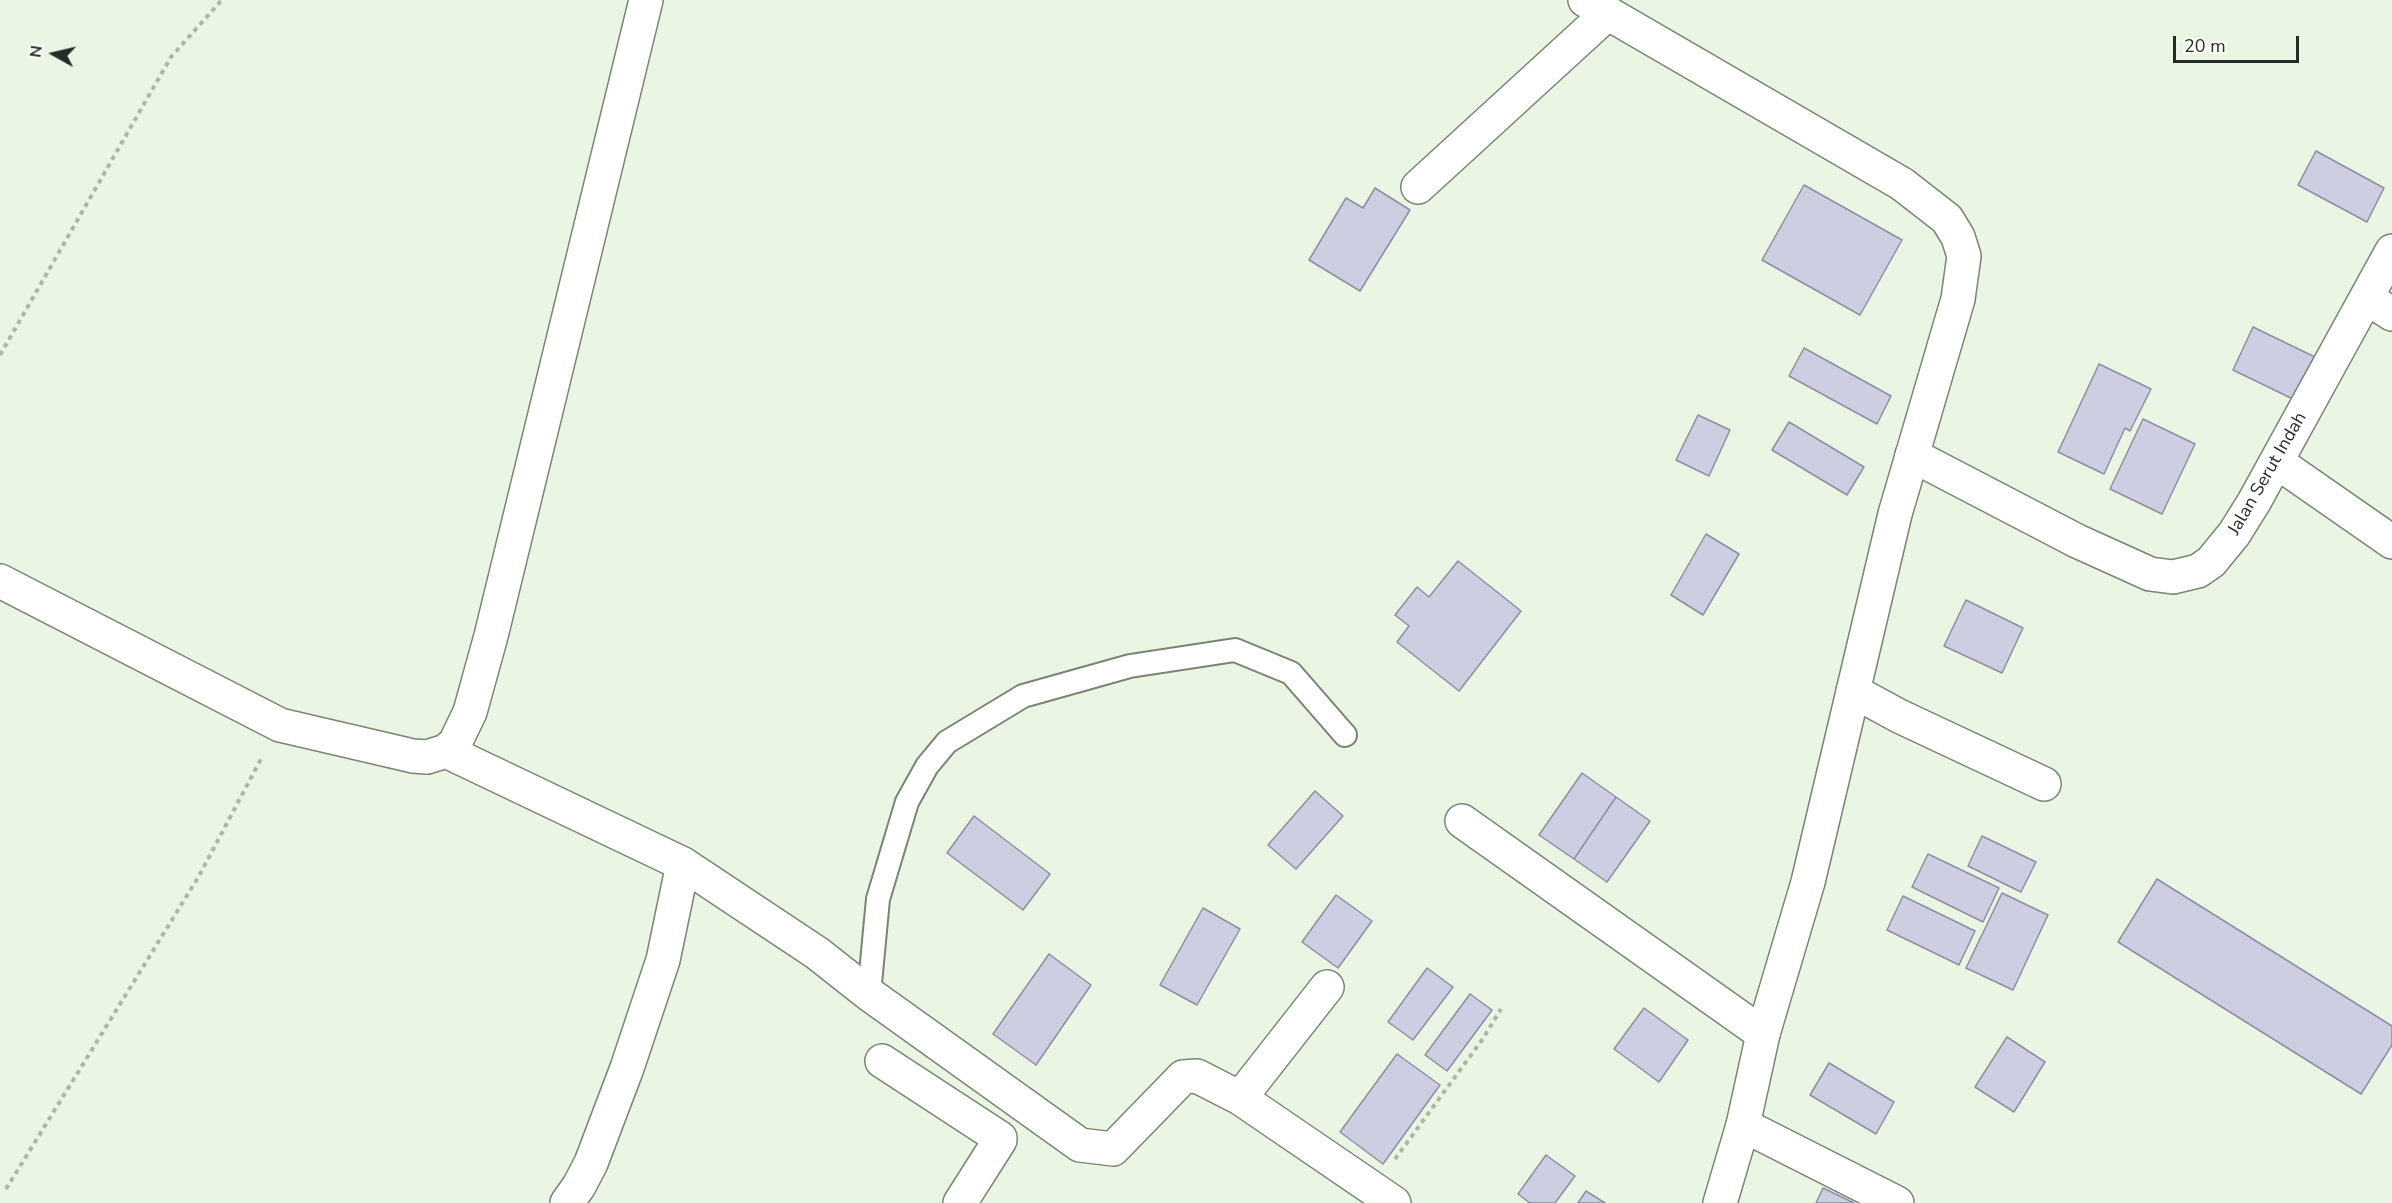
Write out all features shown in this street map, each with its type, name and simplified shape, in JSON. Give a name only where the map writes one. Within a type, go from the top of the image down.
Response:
[{"type":"street","points":[[0,581],[280,725],[413,756],[427,757],[446,751],[455,743],[470,712],[491,636],[646,0]]},
{"type":"street","points":[[1418,187],[1597,7],[1902,184],[1940,212],[1954,230],[1964,256],[1962,281],[1895,514],[1808,882],[1763,1034],[1743,1125],[1720,1203]]},
{"type":"street","name":"Jalan Serut Indah","points":[[1912,455],[2077,541],[2150,574],[2172,578],[2198,570],[2211,562],[2234,534],[2277,462],[2380,306],[2392,250]]},
{"type":"street","points":[[2277,462],[2392,542]]},
{"type":"street","points":[[1853,691],[1899,716],[2044,784]]},
{"type":"street","points":[[446,751],[683,864],[817,953],[868,994],[1080,1145],[1113,1149],[1183,1077],[1204,1078],[1240,1098],[1383,1196]]},
{"type":"street","points":[[1462,821],[1763,1034]]},
{"type":"street","points":[[567,1203],[591,1163],[627,1068],[663,960],[683,864]]},
{"type":"street","points":[[1240,1098],[1327,987]]},
{"type":"street","points":[[882,1061],[1000,1138],[960,1203]]},
{"type":"street","points":[[1743,1125],[1897,1203]]},
{"type":"lane","points":[[868,994],[878,899],[907,802],[927,766],[947,742],[1023,696],[1130,666],[1235,650],[1291,673],[1345,735]]},
{"type":"path","points":[[0,355],[171,57],[220,2],[225,0]]},
{"type":"path","points":[[6,1189],[199,876],[280,725]]},
{"type":"path","points":[[1383,1196],[1501,1009]]},
{"type":"building","points":[[2316,151],[2384,188],[2367,222],[2298,185]]},
{"type":"building","points":[[1804,185],[1902,240],[1860,315],[1762,260]]},
{"type":"building","points":[[1375,188],[1410,210],[1360,291],[1309,260],[1346,198],[1363,208]]},
{"type":"building","points":[[2253,327],[2317,358],[2297,401],[2233,370]]},
{"type":"building","points":[[1804,348],[1891,396],[1877,424],[1789,376]]},
{"type":"building","points":[[2099,364],[2151,389],[2130,431],[2125,428],[2104,474],[2058,452]]},
{"type":"building","points":[[1698,415],[1730,430],[1709,476],[1676,460]]},
{"type":"building","points":[[2143,419],[2195,444],[2162,514],[2110,489]]},
{"type":"building","points":[[1789,422],[1864,467],[1847,495],[1772,450]]},
{"type":"building","points":[[1706,534],[1739,554],[1703,615],[1671,595]]},
{"type":"building","points":[[1458,561],[1521,611],[1459,691],[1397,642],[1409,626],[1395,615],[1417,587],[1429,597]]},
{"type":"building","points":[[1966,600],[2023,628],[2002,673],[1944,646]]},
{"type":"building","points":[[1582,773],[1616,797],[1574,859],[1539,835]]},
{"type":"building","points":[[1315,791],[1343,816],[1296,869],[1268,845]]},
{"type":"building","points":[[1616,797],[1650,821],[1607,882],[1574,859]]},
{"type":"building","points":[[974,816],[1050,874],[1023,910],[947,853]]},
{"type":"building","points":[[1982,836],[2036,862],[2021,892],[1968,866]]},
{"type":"building","points":[[1928,854],[1999,888],[1983,922],[1912,887]]},
{"type":"building","points":[[2157,879],[2392,1026],[2392,1045],[2361,1094],[2118,942]]},
{"type":"building","points":[[2002,893],[2048,915],[2013,990],[1966,968]]},
{"type":"building","points":[[1336,895],[1372,921],[1338,968],[1302,942]]},
{"type":"building","points":[[1903,896],[1975,931],[1959,965],[1887,930]]},
{"type":"building","points":[[1203,908],[1240,929],[1197,1005],[1160,985]]},
{"type":"building","points":[[1049,954],[1091,985],[1036,1065],[993,1034]]},
{"type":"building","points":[[1427,968],[1453,987],[1413,1040],[1388,1022]]},
{"type":"building","points":[[1470,994],[1492,1010],[1447,1071],[1425,1055]]},
{"type":"building","points":[[1644,1008],[1688,1040],[1659,1082],[1614,1049]]},
{"type":"building","points":[[2007,1037],[2045,1062],[2014,1112],[1975,1087]]},
{"type":"building","points":[[1397,1054],[1440,1085],[1383,1164],[1340,1132]]},
{"type":"building","points":[[1829,1063],[1894,1102],[1876,1134],[1810,1095]]},
{"type":"building","points":[[1546,1155],[1575,1176],[1555,1203],[1530,1203],[1518,1194]]},
{"type":"building","points":[[1823,1188],[1854,1203],[1816,1203]]},
{"type":"building","points":[[1586,1191],[1605,1203],[1578,1203]]}]
